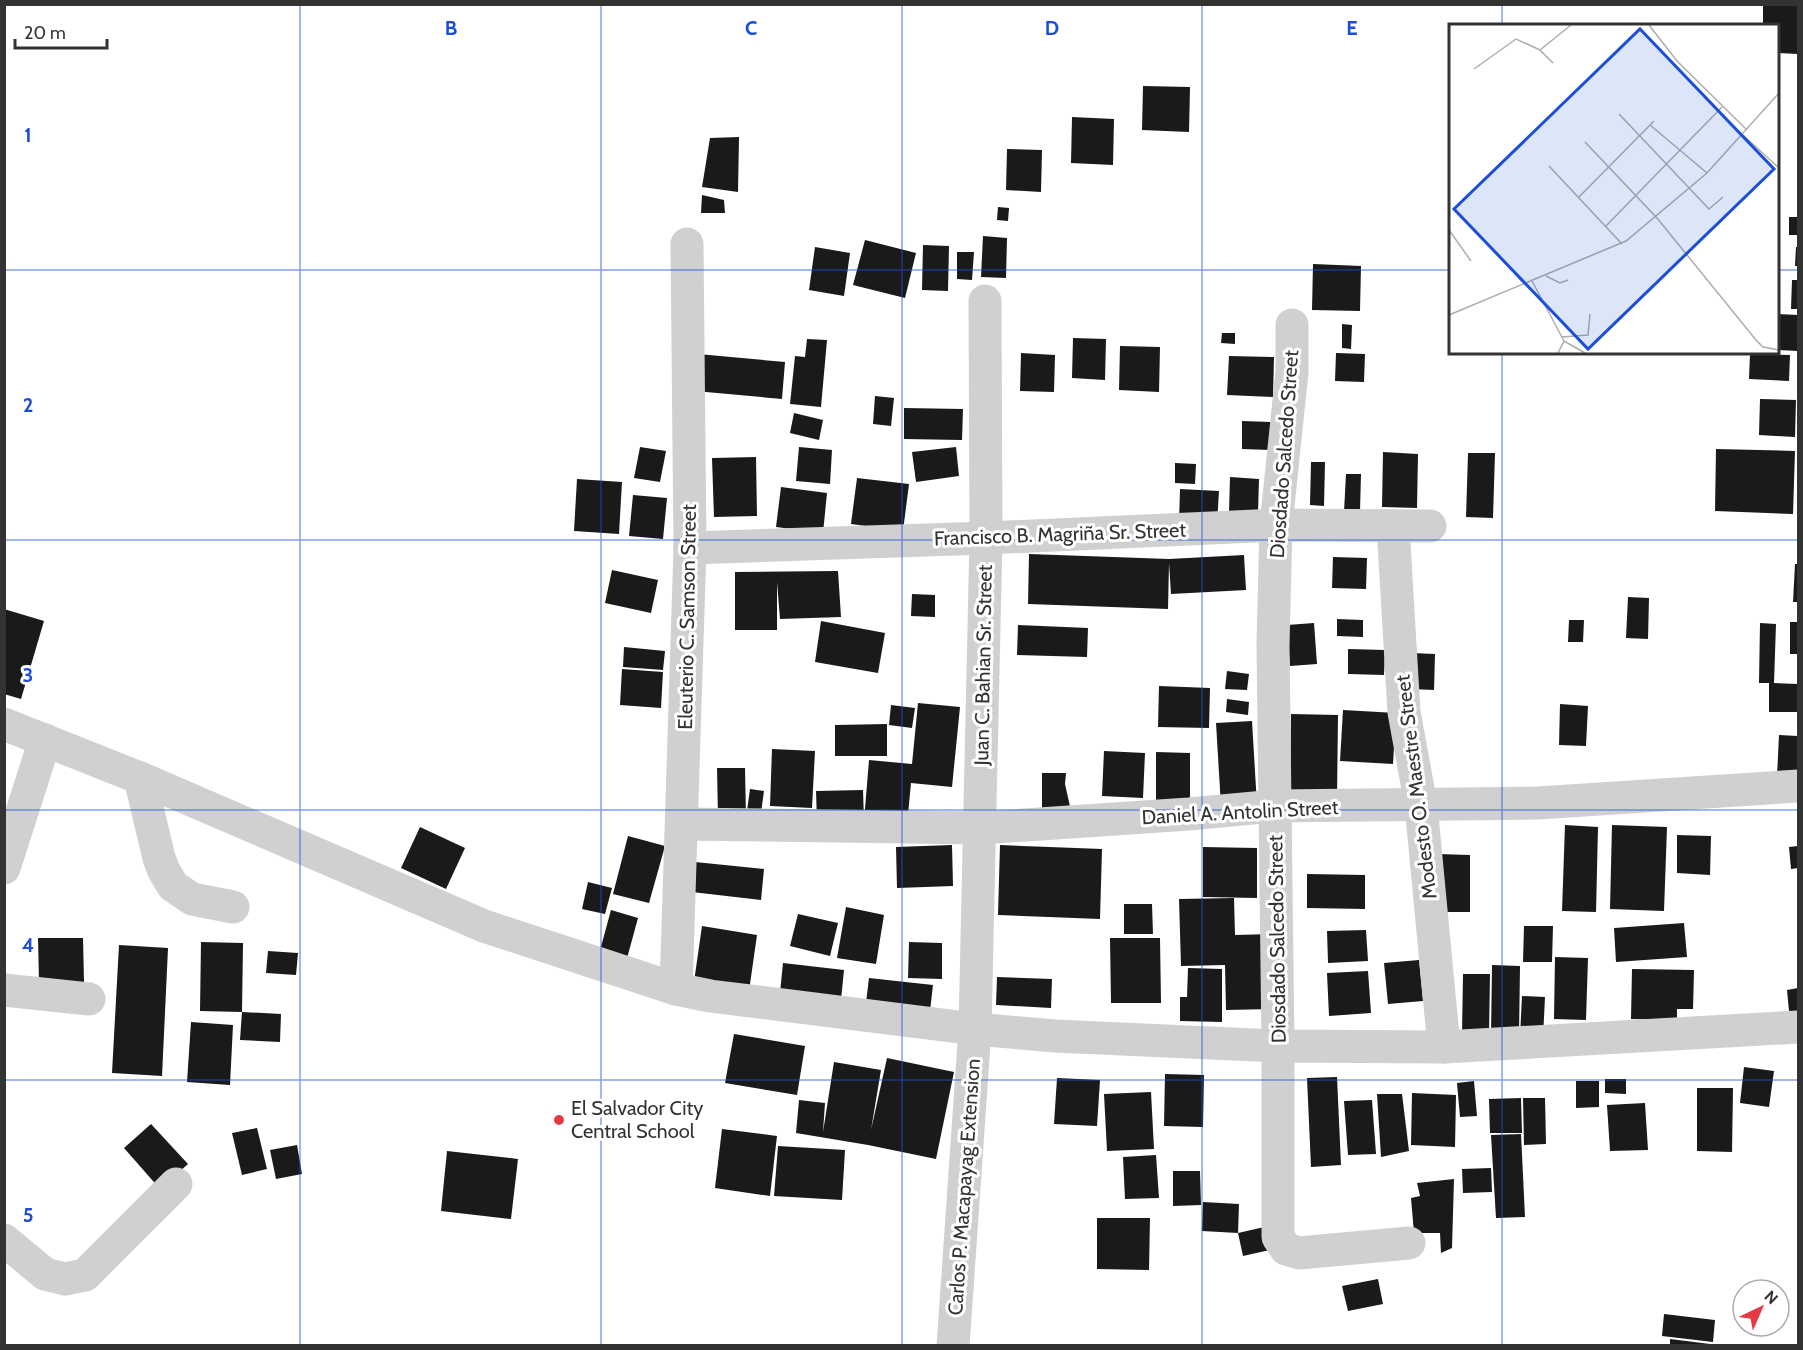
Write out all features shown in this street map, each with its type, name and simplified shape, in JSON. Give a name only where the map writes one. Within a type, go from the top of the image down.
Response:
[{"type":"street","name":"Eleuterio C. Samson Street","points":[[676,989],[690,548],[687,244]]},
{"type":"street","name":"Juan C. Bahian Sr. Street","points":[[975,1029],[986,538],[985,301]]},
{"type":"street","name":"Diosdado Salcedo Street","points":[[1292,325],[1292,372],[1276,525],[1273,645],[1278,1237],[1286,1249],[1299,1253],[1408,1243]]},
{"type":"street","name":"Francisco B. Magriña Sr. Street","points":[[690,548],[1276,525],[1430,526]]},
{"type":"street","name":"Modesto O. Maestre Street","points":[[1393,526],[1404,712],[1421,805],[1444,1047]]},
{"type":"street","points":[[4,724],[140,778],[484,926],[676,989],[710,996],[975,1029],[1055,1036],[1278,1046],[1444,1047],[1798,1027]]},
{"type":"street","points":[[4,868],[45,740]]},
{"type":"street","points":[[140,778],[159,858],[173,886],[192,899],[233,907]]},
{"type":"street","name":"Daniel A. Antolin Street","points":[[682,824],[980,828],[1275,806],[1538,803],[1798,786]]},
{"type":"street","points":[[4,990],[89,999]]},
{"type":"street","name":"Carlos P. Macapayag Extension","points":[[953,1346],[975,1029]]},
{"type":"street","points":[[4,1240],[45,1274],[65,1280],[85,1275],[176,1184]]},
{"type":"building","points":[[1763,4],[1798,4],[1798,54],[1779,53],[1779,24],[1763,24]]},
{"type":"building","points":[[1143,86],[1190,87],[1189,132],[1142,130]]},
{"type":"building","points":[[1072,117],[1114,119],[1113,165],[1071,163]]},
{"type":"building","points":[[739,137],[738,192],[702,187],[710,138]]},
{"type":"building","points":[[1007,149],[1042,150],[1041,192],[1006,190]]},
{"type":"building","points":[[702,195],[724,200],[725,213],[701,213]]},
{"type":"building","points":[[998,207],[1009,208],[1008,221],[997,220]]},
{"type":"building","points":[[1789,217],[1798,217],[1798,235],[1789,235]]},
{"type":"building","points":[[983,236],[1007,238],[1006,278],[981,277]]},
{"type":"building","points":[[865,240],[916,253],[905,298],[853,285]]},
{"type":"building","points":[[923,245],[949,246],[948,291],[922,290]]},
{"type":"building","points":[[815,247],[850,253],[844,296],[809,290]]},
{"type":"building","points":[[1796,247],[1798,247],[1798,266],[1795,266]]},
{"type":"building","points":[[957,252],[974,252],[972,280],[957,279]]},
{"type":"building","points":[[1313,264],[1361,266],[1360,311],[1312,310]]},
{"type":"building","points":[[1792,280],[1798,280],[1798,309],[1791,309]]},
{"type":"building","points":[[1779,314],[1798,315],[1798,351],[1779,350]]},
{"type":"building","points":[[1342,324],[1352,325],[1351,349],[1342,348]]},
{"type":"building","points":[[1222,333],[1235,333],[1235,344],[1221,343]]},
{"type":"building","points":[[1073,338],[1106,339],[1105,380],[1072,378]]},
{"type":"building","points":[[807,339],[827,340],[821,407],[790,404],[795,356],[805,357]]},
{"type":"building","points":[[1120,346],[1160,347],[1159,392],[1119,390]]},
{"type":"building","points":[[1021,353],[1055,355],[1054,392],[1020,391]]},
{"type":"building","points":[[1336,353],[1365,354],[1364,382],[1335,381]]},
{"type":"building","points":[[698,354],[785,362],[782,399],[695,391]]},
{"type":"building","points":[[1750,354],[1790,355],[1789,381],[1749,379]]},
{"type":"building","points":[[1229,356],[1274,357],[1273,397],[1227,395]]},
{"type":"building","points":[[875,396],[894,398],[891,426],[873,424]]},
{"type":"building","points":[[1760,399],[1796,400],[1795,437],[1759,435]]},
{"type":"building","points":[[904,408],[963,409],[962,440],[904,439]]},
{"type":"building","points":[[794,413],[823,420],[819,440],[790,433]]},
{"type":"building","points":[[1242,421],[1271,422],[1270,450],[1242,449]]},
{"type":"building","points":[[640,447],[666,451],[660,482],[634,478]]},
{"type":"building","points":[[799,447],[832,450],[830,484],[796,481]]},
{"type":"building","points":[[956,447],[959,476],[916,482],[912,452]]},
{"type":"building","points":[[1716,449],[1795,451],[1793,514],[1715,511]]},
{"type":"building","points":[[1383,452],[1418,454],[1417,508],[1382,507]]},
{"type":"building","points":[[1468,453],[1495,453],[1493,518],[1466,517]]},
{"type":"building","points":[[756,457],[757,516],[714,517],[712,458]]},
{"type":"building","points":[[1311,462],[1325,462],[1324,506],[1310,505]]},
{"type":"building","points":[[1175,463],[1196,464],[1195,484],[1175,483]]},
{"type":"building","points":[[1346,474],[1361,474],[1360,512],[1344,512]]},
{"type":"building","points":[[1230,477],[1259,479],[1258,513],[1229,512]]},
{"type":"building","points":[[857,478],[909,484],[903,531],[851,524]]},
{"type":"building","points":[[577,479],[622,482],[619,534],[574,531]]},
{"type":"building","points":[[781,487],[827,493],[823,533],[776,527]]},
{"type":"building","points":[[1180,489],[1219,491],[1217,523],[1179,522]]},
{"type":"building","points":[[633,495],[667,498],[663,539],[629,536]]},
{"type":"building","points":[[1029,554],[1169,559],[1244,555],[1246,590],[1171,594],[1169,563],[1168,609],[1028,604]]},
{"type":"building","points":[[1333,557],[1367,558],[1366,589],[1332,588]]},
{"type":"building","points":[[1795,564],[1798,564],[1798,602],[1793,602]]},
{"type":"building","points":[[612,570],[658,580],[651,613],[605,603]]},
{"type":"building","points":[[838,571],[841,617],[780,619],[777,582],[777,630],[735,630],[735,572]]},
{"type":"building","points":[[912,594],[935,595],[935,617],[911,616]]},
{"type":"building","points":[[1628,597],[1649,598],[1648,639],[1626,638]]},
{"type":"building","points":[[4,609],[44,621],[21,699],[4,694]]},
{"type":"building","points":[[1337,619],[1363,620],[1363,637],[1337,636]]},
{"type":"building","points":[[1569,620],[1584,620],[1583,642],[1568,642]]},
{"type":"building","points":[[821,621],[885,633],[878,673],[815,662]]},
{"type":"building","points":[[1790,622],[1798,622],[1798,654],[1790,654]]},
{"type":"building","points":[[1314,623],[1317,664],[1290,666],[1287,625]]},
{"type":"building","points":[[1760,623],[1776,624],[1774,683],[1798,684],[1798,712],[1769,712],[1769,683],[1759,683]]},
{"type":"building","points":[[1018,625],[1088,628],[1087,657],[1017,655]]},
{"type":"building","points":[[624,647],[665,651],[663,670],[623,667]]},
{"type":"building","points":[[1348,649],[1385,650],[1384,675],[1348,674]]},
{"type":"building","points":[[1412,653],[1435,654],[1434,690],[1411,689]]},
{"type":"building","points":[[622,669],[663,672],[661,708],[620,705]]},
{"type":"building","points":[[1227,671],[1249,674],[1247,690],[1225,689]]},
{"type":"building","points":[[1159,686],[1210,688],[1209,728],[1158,727]]},
{"type":"building","points":[[1227,699],[1249,702],[1248,715],[1226,712]]},
{"type":"building","points":[[918,703],[960,707],[952,787],[911,783],[907,825],[864,821],[869,760],[912,764]]},
{"type":"building","points":[[1560,704],[1588,706],[1586,746],[1559,745]]},
{"type":"building","points":[[891,705],[915,708],[912,728],[889,725]]},
{"type":"building","points":[[1343,710],[1396,713],[1393,764],[1340,761]]},
{"type":"building","points":[[1291,714],[1338,715],[1337,798],[1290,798]]},
{"type":"building","points":[[1252,721],[1257,805],[1221,806],[1216,723]]},
{"type":"building","points":[[887,724],[887,756],[835,756],[835,725]]},
{"type":"building","points":[[1779,735],[1798,736],[1798,778],[1777,777]]},
{"type":"building","points":[[772,749],[815,751],[812,808],[770,806]]},
{"type":"building","points":[[1104,751],[1145,753],[1143,798],[1102,796]]},
{"type":"building","points":[[1156,752],[1190,753],[1190,801],[1156,801]]},
{"type":"building","points":[[717,768],[745,768],[746,818],[750,789],[764,791],[760,820],[718,818]]},
{"type":"building","points":[[1042,773],[1066,773],[1065,784],[1071,811],[1042,811]]},
{"type":"building","points":[[863,790],[864,821],[817,822],[816,791]]},
{"type":"building","points":[[1565,825],[1598,827],[1596,912],[1562,911]]},
{"type":"building","points":[[1612,825],[1667,827],[1664,911],[1610,909]]},
{"type":"building","points":[[420,827],[465,848],[446,889],[401,868]]},
{"type":"building","points":[[1677,835],[1711,836],[1710,875],[1677,873]]},
{"type":"building","points":[[628,836],[665,846],[649,903],[613,894]]},
{"type":"building","points":[[952,845],[953,886],[897,888],[896,847]]},
{"type":"building","points":[[1000,845],[1102,849],[1100,919],[998,915]]},
{"type":"building","points":[[1798,846],[1798,868],[1791,869],[1789,847]]},
{"type":"building","points":[[1203,847],[1257,848],[1257,898],[1203,897]]},
{"type":"building","points":[[1438,854],[1470,855],[1470,912],[1438,912]]},
{"type":"building","points":[[695,862],[764,869],[761,900],[692,892]]},
{"type":"building","points":[[1307,874],[1365,875],[1365,909],[1307,908]]},
{"type":"building","points":[[588,882],[612,888],[605,914],[582,909]]},
{"type":"building","points":[[1234,898],[1235,935],[1274,934],[1277,1009],[1226,1010],[1225,965],[1181,966],[1179,899]]},
{"type":"building","points":[[1124,904],[1152,904],[1153,934],[1124,934]]},
{"type":"building","points":[[846,907],[884,915],[876,964],[837,958]]},
{"type":"building","points":[[611,910],[638,918],[626,962],[599,954]]},
{"type":"building","points":[[798,914],[838,923],[830,956],[790,946]]},
{"type":"building","points":[[1684,923],[1687,957],[1616,962],[1614,928]]},
{"type":"building","points":[[702,926],[757,935],[749,991],[694,982]]},
{"type":"building","points":[[1524,926],[1553,926],[1552,962],[1523,962]]},
{"type":"building","points":[[1366,930],[1368,961],[1328,963],[1327,931]]},
{"type":"building","points":[[38,938],[83,938],[84,982],[39,982]]},
{"type":"building","points":[[1110,938],[1160,938],[1161,1003],[1111,1003]]},
{"type":"building","points":[[201,942],[243,943],[242,1012],[200,1011]]},
{"type":"building","points":[[909,942],[942,943],[942,979],[908,978]]},
{"type":"building","points":[[119,945],[168,948],[162,1076],[112,1073]]},
{"type":"building","points":[[268,951],[298,953],[296,975],[266,973]]},
{"type":"building","points":[[1555,957],[1588,958],[1586,1020],[1554,1019]]},
{"type":"building","points":[[1419,960],[1423,1001],[1388,1004],[1384,963]]},
{"type":"building","points":[[783,963],[844,970],[841,1000],[780,993]]},
{"type":"building","points":[[1492,965],[1520,966],[1519,1036],[1491,1036]]},
{"type":"building","points":[[1188,968],[1222,969],[1222,1022],[1180,1021],[1180,997],[1187,997]]},
{"type":"building","points":[[1632,969],[1694,970],[1693,1009],[1677,1009],[1677,1020],[1631,1019]]},
{"type":"building","points":[[1368,971],[1371,1013],[1329,1016],[1327,973]]},
{"type":"building","points":[[1463,974],[1490,974],[1489,1034],[1462,1034]]},
{"type":"building","points":[[997,977],[1052,979],[1051,1008],[996,1005]]},
{"type":"building","points":[[869,978],[933,985],[930,1011],[866,1003]]},
{"type":"building","points":[[1798,988],[1798,1021],[1790,1022],[1787,990]]},
{"type":"building","points":[[1522,996],[1545,997],[1543,1038],[1520,1036]]},
{"type":"building","points":[[242,1012],[281,1014],[280,1042],[240,1040]]},
{"type":"building","points":[[191,1022],[233,1025],[230,1085],[187,1082]]},
{"type":"building","points":[[734,1034],[805,1046],[797,1095],[725,1083]]},
{"type":"building","points":[[887,1058],[954,1072],[936,1159],[796,1133],[799,1100],[825,1103],[823,1132],[834,1062],[881,1070],[871,1130]]},
{"type":"building","points":[[1744,1067],[1774,1071],[1769,1107],[1740,1103]]},
{"type":"building","points":[[1165,1074],[1204,1075],[1203,1127],[1164,1126]]},
{"type":"building","points":[[1337,1077],[1341,1165],[1311,1167],[1307,1078]]},
{"type":"building","points":[[1057,1078],[1100,1080],[1097,1126],[1054,1124]]},
{"type":"building","points":[[1605,1079],[1626,1079],[1626,1094],[1605,1093]]},
{"type":"building","points":[[1474,1081],[1477,1116],[1460,1117],[1457,1083]]},
{"type":"building","points":[[1576,1081],[1599,1081],[1599,1107],[1576,1108]]},
{"type":"building","points":[[1697,1088],[1733,1088],[1732,1152],[1697,1151]]},
{"type":"building","points":[[1151,1092],[1154,1149],[1107,1151],[1104,1094]]},
{"type":"building","points":[[1412,1093],[1456,1095],[1455,1147],[1411,1145]]},
{"type":"building","points":[[1377,1094],[1402,1094],[1409,1151],[1381,1157]]},
{"type":"building","points":[[1521,1098],[1522,1133],[1490,1133],[1489,1099]]},
{"type":"building","points":[[1523,1098],[1545,1098],[1546,1144],[1524,1145]]},
{"type":"building","points":[[1372,1100],[1376,1154],[1348,1155],[1344,1101]]},
{"type":"building","points":[[1645,1103],[1648,1150],[1610,1151],[1607,1105]]},
{"type":"building","points":[[151,1124],[188,1164],[160,1189],[124,1148]]},
{"type":"building","points":[[257,1128],[267,1169],[242,1175],[232,1133]]},
{"type":"building","points":[[722,1129],[777,1136],[770,1196],[715,1188]]},
{"type":"building","points":[[1521,1134],[1525,1217],[1496,1218],[1491,1135]]},
{"type":"building","points":[[297,1145],[302,1174],[276,1179],[270,1150]]},
{"type":"building","points":[[778,1146],[845,1150],[842,1200],[774,1196]]},
{"type":"building","points":[[447,1151],[518,1159],[511,1219],[441,1211]]},
{"type":"building","points":[[1156,1155],[1159,1198],[1125,1199],[1123,1157]]},
{"type":"building","points":[[1491,1168],[1492,1192],[1463,1193],[1462,1169]]},
{"type":"building","points":[[1173,1171],[1200,1171],[1201,1205],[1173,1206]]},
{"type":"building","points":[[1454,1179],[1452,1248],[1441,1253],[1440,1233],[1414,1233],[1411,1198],[1420,1196],[1417,1183]]},
{"type":"building","points":[[1203,1202],[1239,1204],[1238,1233],[1202,1231]]},
{"type":"building","points":[[1097,1218],[1150,1218],[1149,1270],[1097,1269]]},
{"type":"building","points":[[1273,1225],[1279,1248],[1243,1256],[1238,1233]]},
{"type":"building","points":[[1378,1279],[1383,1304],[1348,1311],[1342,1286]]},
{"type":"building","points":[[1664,1314],[1715,1320],[1713,1342],[1662,1336]]},
{"type":"building","points":[[1670,1339],[1710,1344],[1710,1346],[1670,1346]]},
{"type":"place","name":"El Salvador City Central School","points":[[559,1120]]}]
